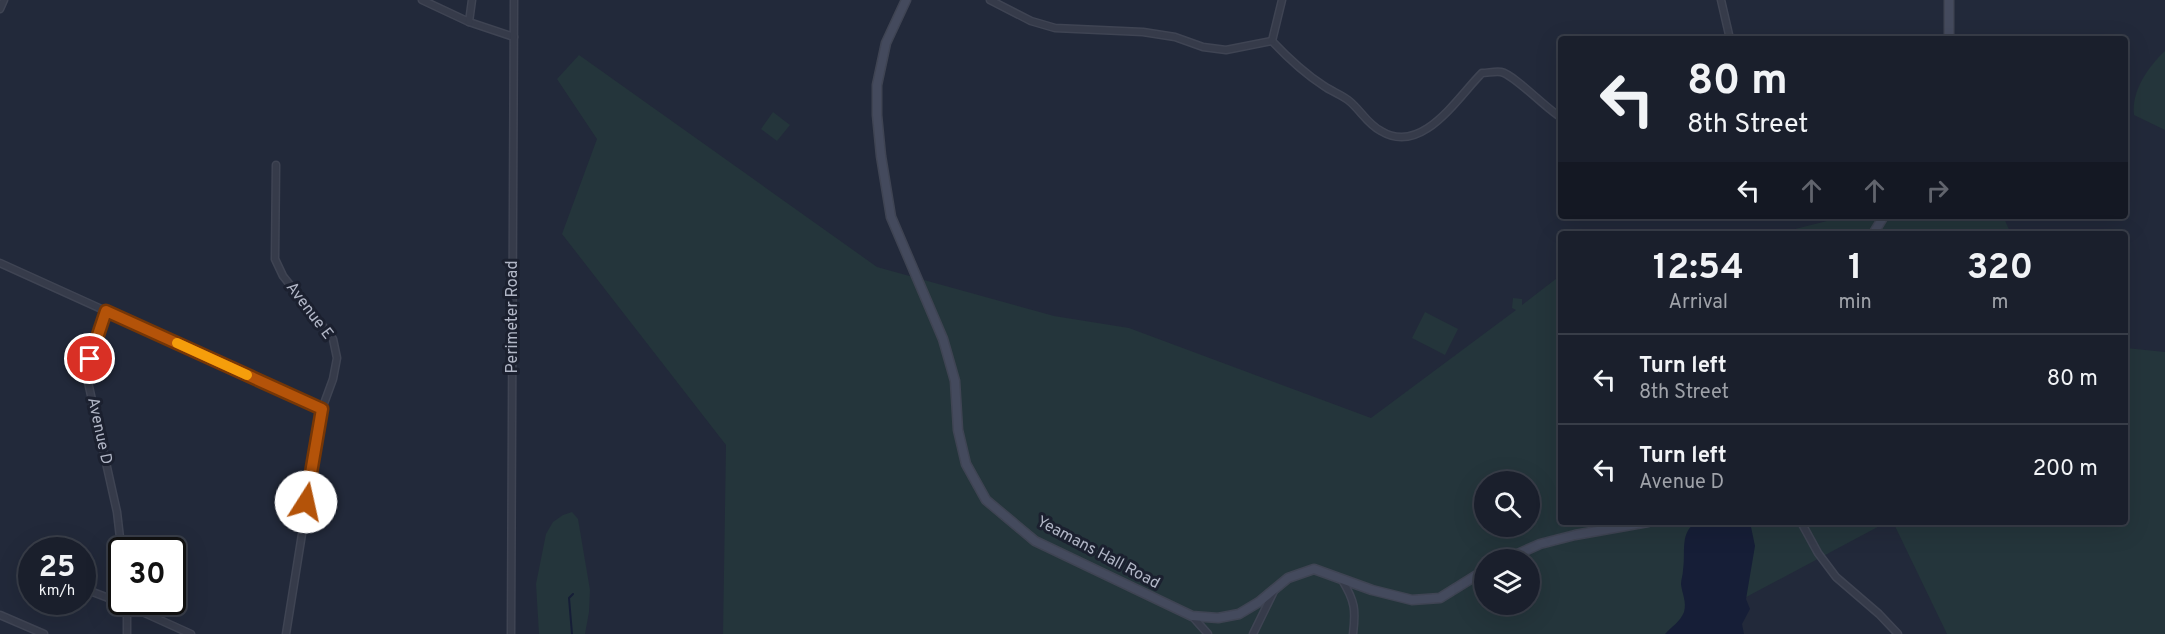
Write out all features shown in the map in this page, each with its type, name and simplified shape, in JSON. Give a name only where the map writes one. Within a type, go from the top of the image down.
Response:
[{"type":"street","points":[[0,9],[4,0]]},
{"type":"street","points":[[422,0],[469,22],[514,37]]},
{"type":"street","points":[[469,22],[472,0]]},
{"type":"street","name":"Perimeter Road","points":[[511,634],[514,0]]},
{"type":"street","name":"Yeamans Hall Road","points":[[906,0],[886,43],[877,86],[881,156],[891,217],[943,339],[954,381],[958,430],[966,464],[986,500],[1035,541],[1102,571],[1191,616],[1218,618],[1239,614],[1259,602],[1288,578],[1314,569],[1372,590],[1412,600],[1440,598],[1474,577]]},
{"type":"street","points":[[990,0],[1031,21],[1055,28],[1143,32],[1175,37],[1203,47],[1226,50],[1272,41]]},
{"type":"street","points":[[1272,41],[1282,0]]},
{"type":"street","points":[[1721,0],[1729,36]]},
{"type":"street","points":[[1949,0],[1949,36]]},
{"type":"street","points":[[1272,41],[1296,66],[1326,88],[1349,100],[1380,131],[1393,136],[1403,138],[1414,136],[1430,128],[1482,73],[1501,72],[1512,77],[1558,115]]},
{"type":"street","name":"Avenue E","points":[[276,165],[275,259],[283,276],[333,339],[337,358],[333,379],[322,409],[286,634]]},
{"type":"street","points":[[0,263],[322,409]]},
{"type":"street","name":"Avenue D","points":[[106,311],[93,345],[86,373],[117,512],[120,537]]},
{"type":"street","points":[[1529,549],[1575,535],[1631,525]]},
{"type":"street","points":[[1803,525],[1818,553],[1836,577],[1879,614],[1898,634]]},
{"type":"street","points":[[1340,577],[1352,597],[1355,610],[1353,634]]},
{"type":"street","points":[[1253,634],[1276,588]]},
{"type":"street","points":[[0,615],[44,634]]},
{"type":"street","points":[[127,615],[127,634]]},
{"type":"street","points":[[152,615],[191,634]]},
{"type":"street","points":[[1191,616],[1209,634]]},
{"type":"shaded area","points":[[2165,51],[2165,130],[2134,115],[2134,106],[2142,80]]},
{"type":"shaded area","points":[[579,55],[877,267],[1054,316],[1129,328],[1371,418],[1516,310],[1512,308],[1513,298],[1522,299],[1522,305],[1558,277],[1558,525],[1881,525],[1677,634],[723,634],[726,445],[562,234],[597,139],[557,79]]},
{"type":"shaded area","points":[[773,112],[790,125],[777,141],[761,129]]},
{"type":"shaded area","points":[[1835,219],[2004,219],[2010,231],[1787,231]]},
{"type":"shaded area","points":[[1425,312],[1458,329],[1445,355],[1412,338]]},
{"type":"shaded area","points":[[2128,348],[2165,352],[2165,634],[1947,634],[1894,525],[2128,525]]},
{"type":"shaded area","points":[[572,512],[578,519],[590,590],[585,634],[539,634],[536,584],[546,534],[553,522]]},
{"type":"water","points":[[1751,525],[1755,546],[1746,599],[1750,609],[1742,624],[1744,634],[1665,634],[1678,622],[1685,608],[1681,584],[1684,543],[1691,526]]},
{"type":"waterway","points":[[572,634],[569,598],[573,594]]},
{"type":"slow traffic","points":[[177,343],[247,375]]},
{"type":"route","points":[[90,359],[106,311],[322,409],[306,502]]}]
